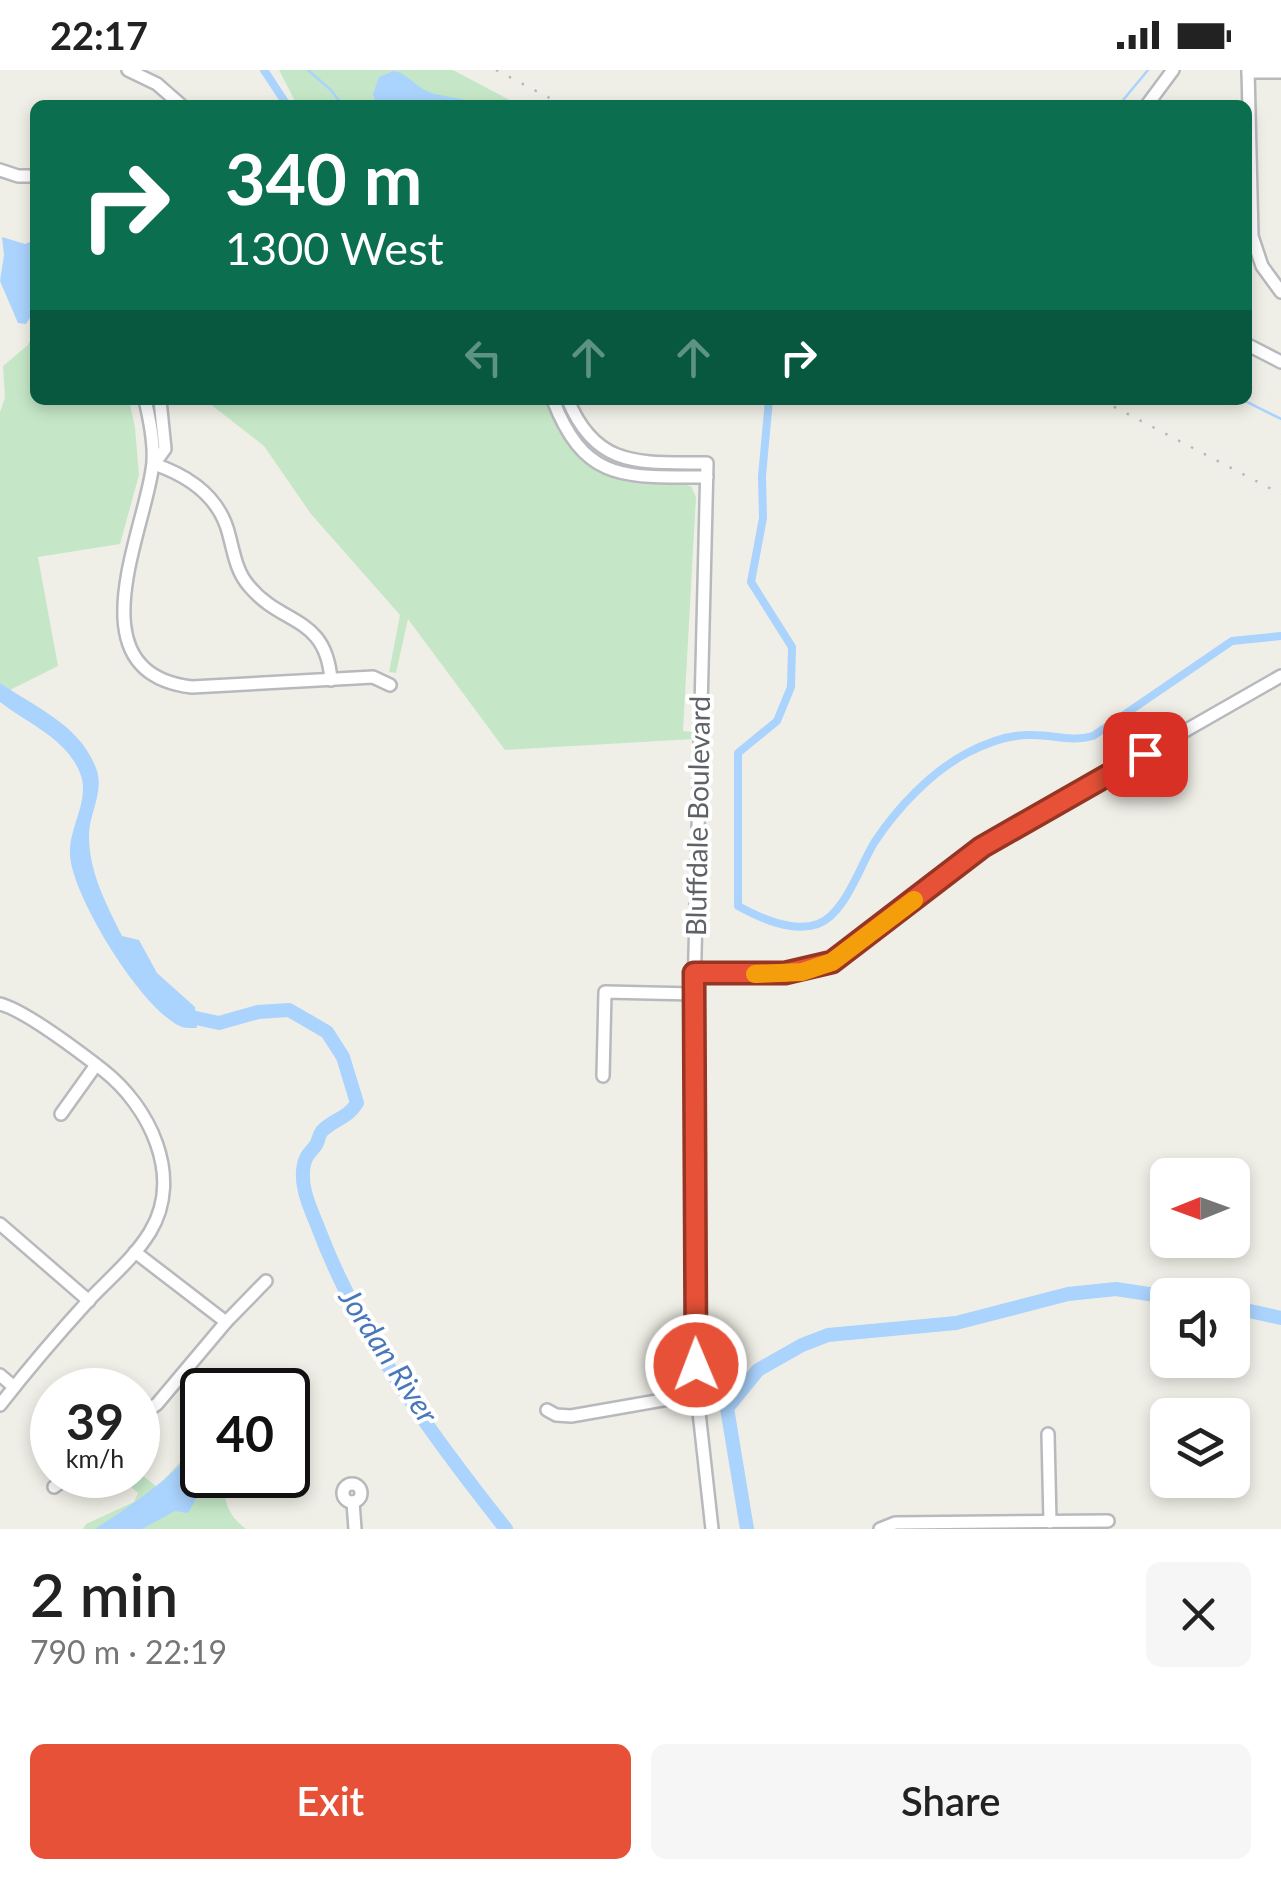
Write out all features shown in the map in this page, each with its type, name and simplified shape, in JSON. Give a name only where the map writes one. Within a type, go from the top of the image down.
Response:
[{"type":"street","points":[[128,70],[157,84],[175,100]]},
{"type":"street","points":[[1151,100],[1172,70]]},
{"type":"street","points":[[1249,100],[1248,71],[1281,72]]},
{"type":"street","points":[[0,170],[30,176]]},
{"type":"street","points":[[1252,236],[1262,266],[1281,292]]},
{"type":"street","points":[[1252,347],[1281,362]]},
{"type":"street","points":[[147,405],[154,464],[122,597],[124,628],[137,657],[159,677],[192,688],[373,677],[390,685]]},
{"type":"street","points":[[154,464],[165,449],[161,405]]},
{"type":"street","points":[[556,405],[574,442],[604,467],[640,476],[707,477]]},
{"type":"street","name":"Bluffdale Boulevard","points":[[570,405],[582,430],[610,453],[640,462],[708,463],[694,994],[697,1394],[712,1529]]},
{"type":"street","points":[[154,464],[189,480],[214,502],[226,525],[243,578],[265,601],[314,632],[328,656],[331,680]]},
{"type":"street","points":[[694,973],[785,973],[832,962],[982,847],[1281,676]]},
{"type":"street","points":[[603,1076],[604,992],[694,994]]},
{"type":"street","points":[[0,1004],[29,1018],[120,1084],[138,1106],[162,1162],[163,1194],[157,1218],[135,1252],[0,1406]]},
{"type":"street","points":[[61,1114],[96,1065]]},
{"type":"street","points":[[0,1224],[89,1300]]},
{"type":"street","points":[[135,1252],[226,1322]]},
{"type":"street","points":[[160,1400],[266,1281]]},
{"type":"street","points":[[0,1375],[14,1388]]},
{"type":"street","points":[[547,1410],[556,1416],[571,1416],[697,1394]]},
{"type":"street","points":[[1048,1434],[1050,1522]]},
{"type":"street","points":[[353,1502],[355,1529]]},
{"type":"street","points":[[880,1529],[895,1523],[1108,1521]]},
{"type":"green space","points":[[279,70],[453,70],[510,100],[294,100]]},
{"type":"green space","points":[[30,340],[30,405],[130,405],[139,475],[120,544],[38,557],[58,666],[10,690],[0,683],[0,412],[5,398],[3,366]]},
{"type":"green space","points":[[211,405],[548,405],[570,445],[608,476],[643,484],[691,486],[696,497],[683,731],[692,732],[694,739],[505,750],[408,619],[396,673],[389,672],[400,615],[311,514],[264,446]]},
{"type":"green space","points":[[180,1462],[180,1498],[226,1498],[234,1518],[246,1529],[83,1529],[136,1498],[160,1498],[160,1484]]},
{"type":"water","points":[[394,71],[429,92],[465,100],[375,100],[379,77]]},
{"type":"water","points":[[2,237],[30,242],[30,318],[26,324],[18,323],[0,281]]},
{"type":"water","points":[[0,683],[55,718],[89,753],[98,777],[89,835],[100,887],[122,936],[139,940],[157,973],[195,1007],[197,1028],[182,1027],[148,1000],[96,923],[74,874],[70,855],[83,794],[80,773],[56,741],[0,702]]},
{"type":"water","points":[[180,1465],[180,1498],[197,1498],[188,1513],[175,1511],[142,1529],[95,1529],[140,1498],[160,1498],[160,1483]]},
{"type":"waterway","points":[[264,70],[284,100]]},
{"type":"waterway","points":[[308,70],[338,100]]},
{"type":"waterway","points":[[1123,100],[1148,70]]},
{"type":"waterway","points":[[1252,404],[1281,419]]},
{"type":"waterway","points":[[769,405],[762,476],[763,518],[751,582],[792,647],[791,687],[777,721],[738,753],[738,906],[756,915],[798,927],[828,919],[844,900],[874,843],[893,817],[915,792],[967,753],[1016,736],[1093,736],[1232,641],[1281,636]]},
{"type":"waterway","name":"Jordan River","points":[[179,1012],[219,1023],[258,1012],[289,1010],[327,1032],[343,1057],[357,1103],[322,1131],[306,1158],[303,1181],[309,1206],[336,1271],[377,1349],[426,1423],[506,1529]]},
{"type":"waterway","name":"Jordan River","points":[[747,1529],[727,1408],[758,1370],[828,1335],[956,1323],[1068,1294],[1116,1289],[1150,1294]]},
{"type":"waterway","name":"Jordan River","points":[[1250,1311],[1281,1318]]},
{"type":"railway","points":[[496,70],[553,100]]},
{"type":"railway","points":[[1111,405],[1281,494]]},
{"type":"slow traffic","points":[[755,974],[802,972],[832,962],[914,900]]},
{"type":"route","points":[[696,1365],[694,973],[802,972],[832,962],[982,847],[1145,754]]}]
